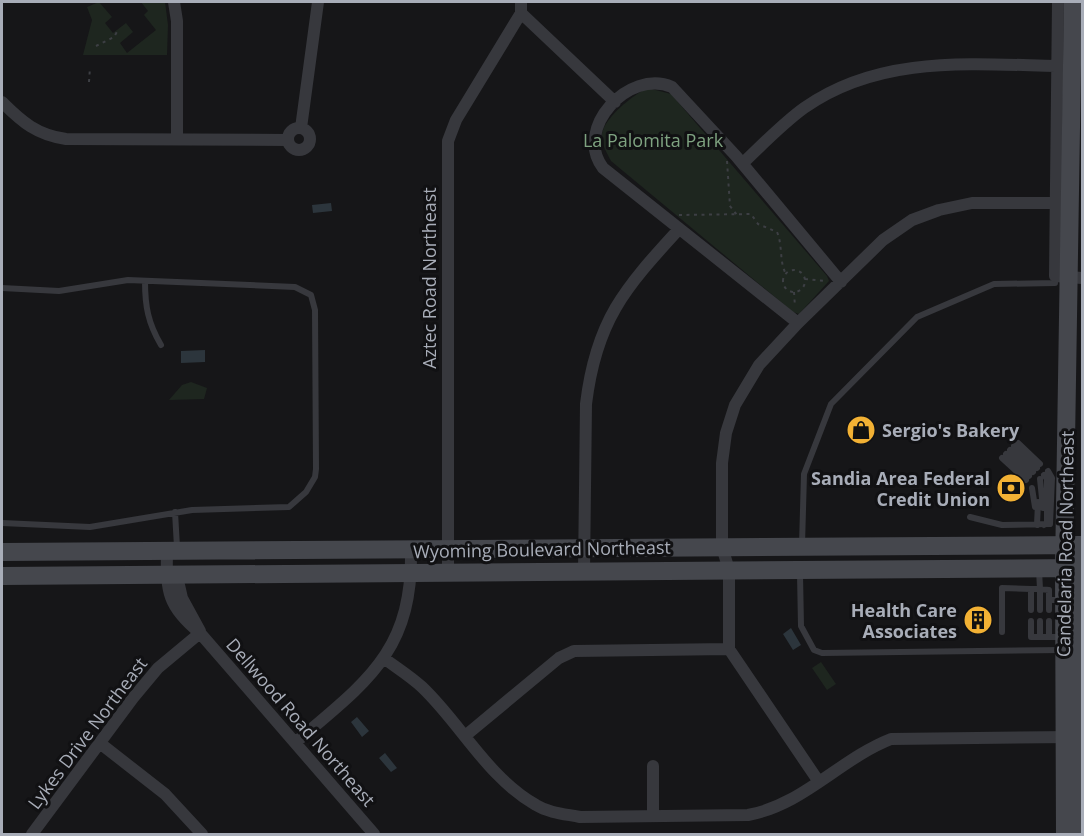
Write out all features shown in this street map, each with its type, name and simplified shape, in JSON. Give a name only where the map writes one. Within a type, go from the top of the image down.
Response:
[{"type":"main road","name":"Candelaria Road Northeast","points":[[1073,2],[1064,568],[1054,604],[1077,737],[1082,834]]},
{"type":"main road","name":"Wyoming Boulevard Northeast","points":[[2,552],[1083,545]]},
{"type":"main road","name":"Candelaria Road Northeast","points":[[1065,834],[1077,737],[1082,650],[1083,554]]},
{"type":"main road","name":"Wyoming Boulevard Northeast","points":[[2,576],[1082,568]]},
{"type":"street","points":[[174,2],[177,21],[177,139]]},
{"type":"street","points":[[301,128],[318,2]]},
{"type":"street","points":[[1058,2],[1054,203],[1069,277]]},
{"type":"street","points":[[521,7],[615,102]]},
{"type":"street","name":"Aztec Road Northeast","points":[[448,574],[448,141],[456,120],[521,7]]},
{"type":"street","points":[[742,163],[805,108],[834,90],[869,75],[924,65],[1056,66]]},
{"type":"street","points":[[797,318],[603,168],[596,159],[592,145],[595,130],[615,102],[638,83],[660,81],[672,87],[742,163],[841,282]]},
{"type":"street","points":[[2,102],[30,129],[48,136],[66,139],[288,140]]},
{"type":"street","points":[[288,140],[296,150],[306,148],[310,137],[301,128]]},
{"type":"street","points":[[288,140],[292,130],[301,128]]},
{"type":"street","points":[[819,782],[729,650],[729,570],[722,547],[722,464],[726,433],[735,405],[759,365],[797,318],[841,282],[883,240],[912,220],[939,210],[972,203],[1054,203]]},
{"type":"street","points":[[584,572],[586,404],[592,369],[604,330],[616,303],[677,223]]},
{"type":"street","points":[[296,742],[360,687],[385,660],[396,640],[403,616],[412,574],[411,550]]},
{"type":"street","points":[[166,575],[172,552]]},
{"type":"street","name":"Dellwood Road Northeast","points":[[166,575],[179,585],[182,598],[200,633],[374,834]]},
{"type":"street","name":"Lykes Drive Northeast","points":[[32,834],[158,668],[200,633]]},
{"type":"street","points":[[465,736],[559,658],[574,651],[729,650]]},
{"type":"street","points":[[385,660],[423,688],[505,783],[537,806],[580,817],[762,813],[801,795],[874,746],[891,739],[1077,737]]},
{"type":"street","points":[[101,744],[165,794],[202,834]]},
{"type":"street","points":[[653,816],[654,765]]},
{"type":"lane","points":[[802,546],[804,474],[831,404],[917,317],[994,284],[1055,283],[1069,277]]},
{"type":"lane","points":[[2,288],[59,291],[128,280],[146,280],[295,287],[310,295],[315,310],[316,469],[315,477],[306,492],[288,507],[175,512],[90,527],[2,523]]},
{"type":"lane","points":[[146,280],[147,314],[161,345]]},
{"type":"lane","points":[[1010,450],[1033,472]]},
{"type":"lane","points":[[1010,450],[1033,472]]},
{"type":"lane","points":[[1010,450],[1033,472]]},
{"type":"lane","points":[[970,517],[998,525],[1038,525],[1047,523],[1047,479],[1040,479],[1038,525]]},
{"type":"lane","points":[[172,552],[175,512]]},
{"type":"lane","points":[[928,547],[928,570]]},
{"type":"lane","points":[[24,552],[24,575]]},
{"type":"lane","points":[[1039,569],[1040,610]]},
{"type":"lane","points":[[800,570],[801,626],[814,650],[822,653],[1059,641]]},
{"type":"lane","points":[[1002,632],[1002,588],[1049,590],[1054,604]]},
{"type":"lane","points":[[1031,589],[1031,610]]},
{"type":"lane","points":[[1031,621],[1031,637],[1059,641],[1082,650]]},
{"type":"lane","points":[[1040,621],[1040,637]]},
{"type":"lane","points":[[1049,621],[1059,641]]},
{"type":"path","points":[[96,46],[114,37],[118,30]]},
{"type":"path","points":[[89,82],[90,67]]},
{"type":"path","points":[[727,161],[728,198],[737,215]]},
{"type":"path","points":[[677,223],[691,213],[751,214],[758,224],[777,232],[782,243],[782,265],[786,273],[784,285],[794,292],[797,318]]},
{"type":"path","points":[[786,273],[798,271],[805,279],[827,281]]},
{"type":"path","points":[[794,292],[802,288],[805,279]]},
{"type":"green space","points":[[99,2],[112,17],[105,23],[113,33],[126,23],[133,32],[120,43],[127,53],[156,30],[144,15],[148,11],[141,2],[165,2],[168,25],[167,55],[83,55],[92,20],[87,7]]},
{"type":"green space","name":"La Palomita Park","points":[[648,88],[671,94],[827,276],[829,281],[799,314],[793,312],[611,161],[602,141],[604,128],[620,107]]},
{"type":"green space","points":[[191,382],[207,388],[204,399],[169,400],[182,385]]},
{"type":"green space","points":[[821,662],[836,684],[827,690],[812,668]]},
{"type":"shaded area","points":[[331,203],[332,211],[313,213],[312,205]]},
{"type":"shaded area","points":[[205,350],[205,362],[181,363],[181,351]]},
{"type":"shaded area","points":[[791,628],[801,645],[793,650],[783,634]]},
{"type":"shaded area","points":[[357,717],[369,731],[362,737],[351,722]]},
{"type":"shaded area","points":[[385,753],[397,768],[391,772],[379,758]]},
{"type":"place","name":"Sergio's Bakery","points":[[861,430]]},
{"type":"place","name":"Sandia Area Federal Credit Union","points":[[1011,488]]},
{"type":"place","name":"Health Care Associates","points":[[978,620]]}]
